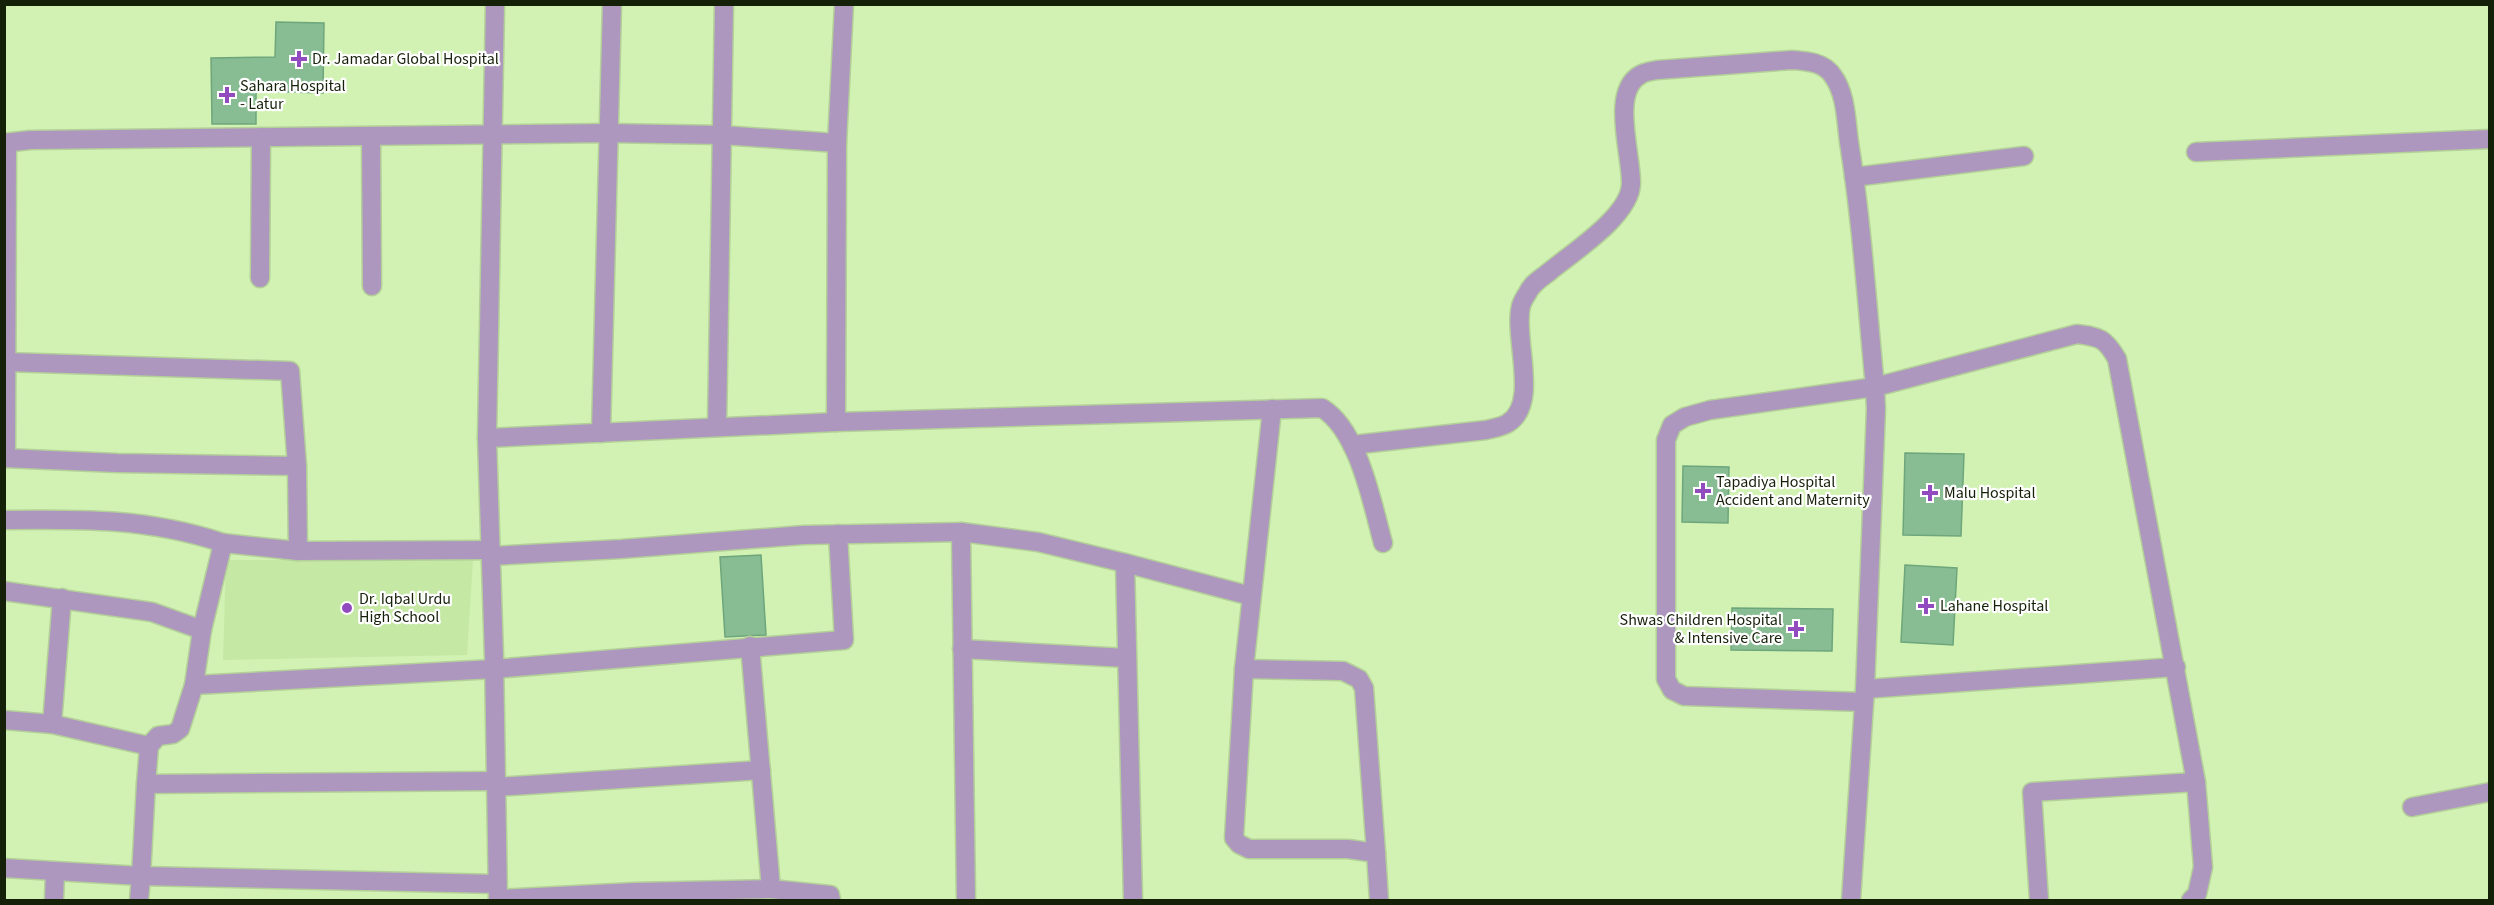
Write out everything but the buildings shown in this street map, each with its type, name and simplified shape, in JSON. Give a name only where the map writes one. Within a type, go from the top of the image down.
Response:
[{"type":"street","points":[[495,4],[487,438],[498,895]]},
{"type":"street","points":[[601,433],[612,4]]},
{"type":"street","points":[[717,427],[724,4]]},
{"type":"street","points":[[836,422],[837,143],[844,4]]},
{"type":"street","points":[[1352,445],[1486,430],[1508,424],[1521,411],[1524,392],[1520,333],[1521,306],[1529,289],[1614,218],[1626,201],[1631,185],[1624,114],[1626,96],[1632,82],[1640,75],[1657,70],[1792,60],[1814,62],[1832,73],[1840,86],[1854,177],[1876,409],[1865,696],[1851,900]]},
{"type":"street","points":[[297,466],[117,463],[5,458],[6,143],[30,140],[607,133],[722,135],[837,143]]},
{"type":"street","points":[[371,136],[372,286]]},
{"type":"street","points":[[260,278],[261,137]]},
{"type":"street","points":[[2196,152],[2490,139]]},
{"type":"street","points":[[1854,177],[2024,156]]},
{"type":"street","points":[[2176,668],[1865,696],[1684,696],[1672,690],[1666,678],[1666,440],[1672,424],[1685,417],[1710,410],[1875,387],[2077,334],[2097,337],[2108,345],[2117,359],[2176,668],[2196,782],[2203,867],[2197,894],[2191,900]]},
{"type":"street","points":[[6,362],[290,371],[297,466],[298,551]]},
{"type":"street","points":[[487,438],[836,422],[1322,408],[1342,425],[1352,445],[1368,488],[1383,543]]},
{"type":"street","points":[[1272,409],[1244,669],[1234,837],[1239,844],[1249,849],[1348,849],[1376,853]]},
{"type":"street","points":[[4,520],[144,523],[188,531],[223,543],[298,551],[490,553],[838,534],[961,532],[1038,542],[1125,562],[1251,596]]},
{"type":"street","points":[[961,532],[966,900]]},
{"type":"street","points":[[194,685],[494,669],[844,640],[838,534]]},
{"type":"street","points":[[139,900],[149,746],[158,736],[173,734],[180,729],[194,685],[202,630],[223,543]]},
{"type":"street","points":[[1125,562],[1133,900]]},
{"type":"street","points":[[4,591],[152,612],[202,630]]},
{"type":"street","points":[[52,724],[62,598]]},
{"type":"street","points":[[750,646],[771,889]]},
{"type":"street","points":[[962,649],[1127,658]]},
{"type":"street","points":[[1244,669],[1343,671],[1359,679],[1364,688],[1379,900]]},
{"type":"street","points":[[4,720],[52,724],[149,746]]},
{"type":"street","points":[[146,784],[496,784],[760,770]]},
{"type":"street","points":[[2039,900],[2032,792],[2196,782]]},
{"type":"street","points":[[2412,807],[2490,792]]},
{"type":"street","points":[[4,868],[498,895],[771,889],[830,895],[831,900]]},
{"type":"street","points":[[54,900],[55,871]]},
{"type":"shaded area","name":"Dr. Iqbal Urdu High School","points":[[226,560],[473,560],[467,655],[223,660]]},
{"type":"place","name":"Dr. Jamadar Global Hospital","points":[[299,59]]},
{"type":"place","name":"Sahara Hospital - Latur","points":[[227,95]]},
{"type":"place","name":"Tapadiya Hospital Accident and Maternity","points":[[1703,491]]},
{"type":"place","name":"Malu Hospital","points":[[1930,493]]},
{"type":"place","name":"Lahane Hospital","points":[[1926,606]]},
{"type":"place","name":"Dr. Iqbal Urdu High School","points":[[347,608]]},
{"type":"place","name":"Shwas Children Hospital & Intensive Care","points":[[1796,629]]}]
